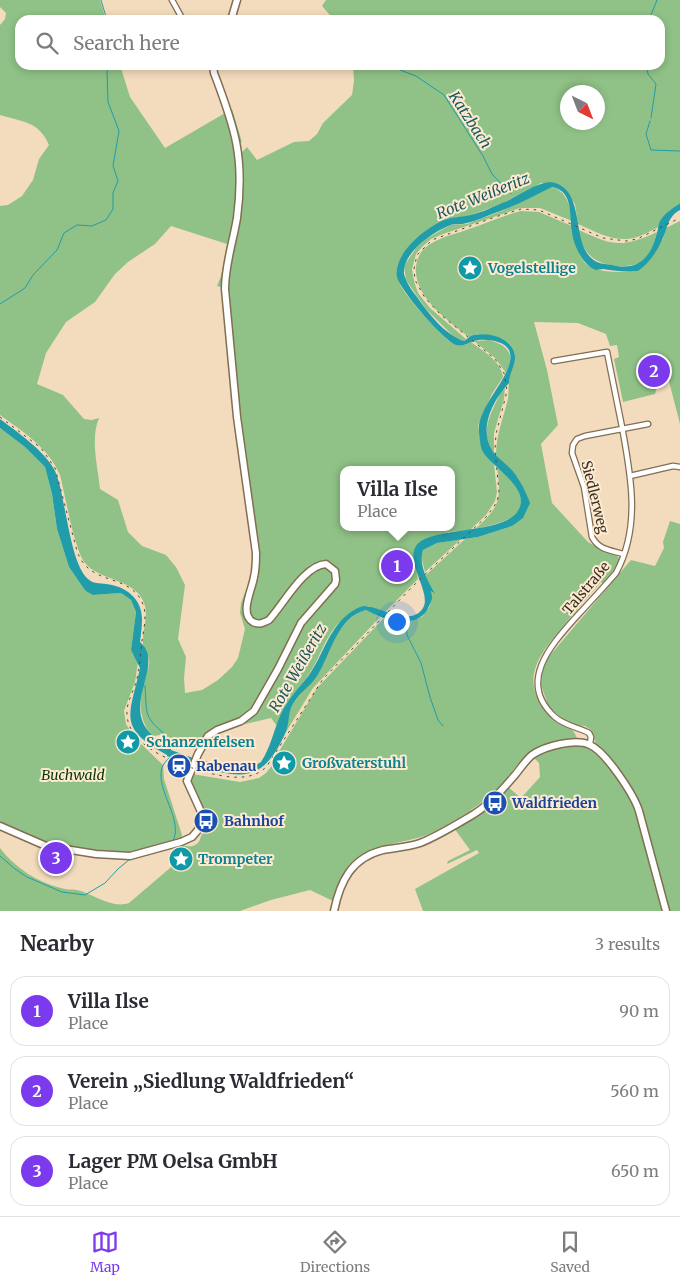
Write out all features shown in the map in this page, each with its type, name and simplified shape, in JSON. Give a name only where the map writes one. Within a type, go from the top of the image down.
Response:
[{"type":"street","points":[[172,0],[180,15]]},
{"type":"street","points":[[232,15],[237,0]]},
{"type":"street","points":[[0,826],[46,846],[96,854],[130,856],[171,846],[192,837],[202,820],[198,804],[186,781],[203,742],[211,733],[241,721],[254,711],[301,624],[332,588],[336,580],[331,567],[326,564],[319,564],[306,574],[269,620],[262,624],[248,618],[248,601],[256,569],[256,554],[237,417],[225,289],[225,277],[239,200],[240,157],[232,120],[214,70]]},
{"type":"street","name":"Talstraße","points":[[554,361],[606,352],[622,428],[633,505],[630,531],[616,574],[553,643],[540,671],[540,698],[546,707],[563,723],[589,734],[591,737],[590,744]]},
{"type":"street","name":"Siedlerweg","points":[[623,554],[601,548],[592,537],[584,487],[572,453],[573,445],[577,439],[648,424]]},
{"type":"street","points":[[630,476],[673,466],[680,467]]},
{"type":"street","points":[[334,911],[343,879],[358,862],[375,852],[420,843],[475,813],[498,794],[528,759],[542,750],[567,743],[579,742],[590,744],[599,751],[634,797],[666,911]]},
{"type":"green space","points":[[0,0],[100,0],[104,15],[15,15],[15,70],[122,70],[130,97],[165,148],[232,109],[242,142],[240,142],[241,153],[247,147],[257,160],[294,142],[309,141],[317,134],[323,123],[352,95],[353,70],[665,70],[665,15],[330,15],[322,6],[326,0],[680,0],[680,203],[670,210],[659,227],[629,239],[614,238],[599,233],[578,224],[575,204],[562,186],[541,183],[501,204],[468,216],[447,219],[402,256],[399,281],[416,306],[440,333],[452,343],[462,346],[471,342],[491,357],[502,371],[503,377],[492,394],[478,426],[482,450],[494,464],[497,492],[495,501],[486,515],[470,530],[449,532],[420,542],[414,556],[418,579],[385,612],[368,606],[346,618],[335,627],[309,674],[287,705],[277,726],[271,718],[206,733],[200,743],[176,742],[168,738],[165,740],[164,737],[159,735],[155,736],[154,739],[144,723],[141,708],[143,684],[149,662],[143,644],[146,611],[141,597],[127,585],[100,574],[85,563],[77,546],[60,475],[55,465],[42,448],[0,415],[0,206],[8,205],[22,196],[33,180],[39,159],[49,145],[45,137],[35,127],[23,121],[0,115],[0,25],[5,19],[6,13],[0,7]],"holes":[[[171,226],[227,244],[221,276],[217,286],[221,287],[222,291],[235,434],[253,545],[253,562],[251,577],[241,603],[240,613],[245,629],[238,658],[232,667],[218,680],[202,690],[185,693],[186,657],[178,639],[185,585],[176,567],[166,555],[142,546],[128,532],[118,500],[100,489],[95,444],[96,426],[99,418],[92,420],[84,419],[63,395],[37,384],[46,353],[66,322],[95,302],[115,274],[128,262],[155,244]]]},
{"type":"green space","points":[[551,187],[561,192],[567,200],[572,221],[540,208],[520,208],[431,239],[416,254],[412,269],[418,293],[430,308],[466,339],[464,341],[456,338],[426,309],[406,280],[404,266],[417,247],[426,239],[450,225],[467,224],[504,210]]},
{"type":"green space","points":[[521,211],[539,212],[572,226],[573,236],[585,263],[590,267],[603,271],[638,271],[663,239],[666,228],[680,221],[680,424],[663,358],[655,394],[623,402],[614,359],[619,357],[617,345],[610,346],[606,334],[578,323],[534,322],[547,370],[558,425],[541,444],[552,503],[588,542],[604,551],[616,554],[620,560],[611,574],[603,583],[601,582],[553,638],[536,666],[534,687],[537,698],[544,710],[573,731],[578,740],[526,756],[501,785],[485,799],[439,829],[420,837],[382,846],[365,853],[352,863],[345,873],[333,901],[310,890],[271,900],[240,911],[0,911],[0,848],[12,862],[43,882],[63,889],[77,890],[109,903],[129,903],[170,868],[178,857],[180,846],[196,845],[204,832],[210,827],[201,805],[190,789],[192,774],[240,782],[259,778],[266,773],[317,688],[384,618],[396,621],[422,617],[425,614],[431,602],[431,591],[434,594],[425,576],[465,539],[478,537],[512,526],[526,494],[519,479],[496,456],[496,448],[508,399],[509,376],[514,365],[515,353],[505,340],[480,335],[469,337],[450,322],[431,304],[423,293],[418,282],[416,270],[419,255],[431,243]]},
{"type":"green space","points":[[579,230],[609,242],[618,243],[635,241],[657,232],[651,251],[644,260],[635,264],[616,266],[600,262],[588,254]]},
{"type":"green space","points":[[490,340],[506,348],[510,356],[506,373],[495,358],[474,341]]},
{"type":"green space","points":[[505,388],[504,399],[494,433],[494,453],[487,438],[488,422],[501,392]]},
{"type":"green space","name":"Buchwald","points":[[0,428],[25,447],[45,467],[52,494],[57,529],[69,567],[82,586],[93,595],[121,593],[131,600],[136,612],[131,650],[138,662],[135,682],[124,711],[126,724],[135,738],[163,765],[164,779],[182,835],[181,839],[134,853],[97,852],[46,844],[0,823]]},
{"type":"green space","points":[[497,466],[517,489],[521,502],[520,509],[515,515],[506,520],[475,529],[490,514],[497,502],[499,487]]},
{"type":"green space","points":[[670,521],[680,524],[680,911],[668,911],[642,814],[597,747],[591,730],[585,726],[563,720],[548,705],[541,685],[546,660],[631,560],[655,566],[664,548],[663,542]]},
{"type":"green space","points":[[461,539],[425,572],[421,556],[423,550],[437,543]]},
{"type":"green space","points":[[366,610],[380,617],[313,688],[286,732],[292,706],[315,676],[339,631],[356,614]]},
{"type":"green space","points":[[580,744],[594,749],[633,799],[664,911],[423,911],[415,889],[479,853],[477,850],[447,864],[448,861],[470,850],[454,828],[508,787],[521,798],[540,777],[539,763],[533,757],[556,748]]},
{"type":"water","points":[[550,182],[562,186],[570,195],[583,244],[588,255],[600,263],[621,266],[635,265],[646,257],[650,251],[662,218],[680,203],[680,210],[670,219],[655,253],[646,265],[638,271],[596,270],[587,264],[577,248],[573,237],[569,205],[564,193],[552,187],[522,202],[465,224],[450,225],[441,229],[413,251],[405,266],[404,274],[409,286],[426,310],[450,334],[464,341],[473,335],[487,334],[505,341],[513,350],[515,359],[509,383],[493,405],[487,423],[487,432],[488,441],[495,455],[515,474],[526,493],[530,503],[523,518],[512,526],[478,537],[437,543],[423,550],[423,567],[435,594],[431,591],[431,602],[424,614],[418,619],[410,621],[391,620],[366,610],[348,620],[336,637],[317,676],[294,703],[290,711],[286,731],[276,750],[268,762],[259,769],[239,775],[196,766],[199,759],[238,768],[254,766],[261,762],[290,698],[309,675],[340,621],[355,609],[364,606],[403,616],[417,614],[423,608],[425,601],[424,593],[413,556],[415,548],[421,541],[444,533],[489,526],[502,522],[513,517],[519,509],[521,501],[519,493],[508,478],[483,452],[479,433],[483,412],[508,368],[509,350],[503,344],[488,340],[478,340],[461,346],[450,341],[442,335],[406,293],[397,277],[397,268],[406,250],[421,234],[430,228],[449,218],[480,212],[537,185]]},
{"type":"water","points":[[0,419],[38,449],[55,471],[76,558],[88,579],[96,583],[120,587],[136,599],[142,619],[140,642],[147,652],[148,665],[140,707],[143,721],[152,735],[171,747],[171,750],[193,758],[190,765],[167,756],[140,737],[133,728],[131,709],[140,668],[131,650],[136,612],[131,600],[121,593],[93,595],[82,586],[69,567],[57,529],[52,494],[45,467],[25,447],[0,428]]},
{"type":"waterway","points":[[101,0],[106,15]]},
{"type":"waterway","points":[[651,15],[657,0]]},
{"type":"waterway","points":[[0,304],[25,288],[33,275],[57,250],[64,233],[77,225],[92,226],[106,220],[113,209],[113,193],[118,181],[113,166],[119,131],[108,102],[108,70]]},
{"type":"waterway","name":"Katzbach","points":[[400,70],[416,76],[444,95],[483,156],[492,174],[511,194]]},
{"type":"waterway","points":[[647,70],[656,84],[651,118]]},
{"type":"waterway","points":[[650,121],[646,134],[651,150],[680,151]]},
{"type":"waterway","points":[[406,619],[407,635],[421,663],[438,720],[443,726]]},
{"type":"waterway","points":[[143,686],[145,686],[146,709],[150,719],[166,735],[162,744]]},
{"type":"waterway","points":[[169,758],[165,762],[161,776],[162,785],[175,824],[173,841]]},
{"type":"waterway","points":[[0,856],[27,877],[62,892],[85,895],[105,883],[130,859]]},
{"type":"railway","points":[[0,417],[41,448],[55,468],[77,551],[83,562],[90,570],[126,586],[141,600],[145,620],[139,667],[127,711],[130,727],[137,738],[161,755],[188,767],[227,777],[249,776],[267,766],[323,679],[418,581],[487,516],[497,502],[499,492],[495,450],[496,434],[507,391],[504,373],[495,359],[441,315],[425,298],[415,280],[414,269],[417,255],[432,240],[521,209],[539,210],[603,238],[626,241],[637,239],[680,218]]},
{"type":"place","name":"Vogelstellige","points":[[470,268]]},
{"type":"place","name":"Verein „Siedlung Waldfrieden“","points":[[654,371]]},
{"type":"place","name":"Villa Ilse","points":[[397,566]]},
{"type":"place","name":"Schanzenfelsen","points":[[128,742]]},
{"type":"place","name":"Großvaterstuhl","points":[[284,763]]},
{"type":"place","name":"Rabenau","points":[[179,766]]},
{"type":"place","name":"Waldfrieden","points":[[495,803]]},
{"type":"place","name":"Bahnhof","points":[[206,821]]},
{"type":"place","name":"Lager PM Oelsa GmbH","points":[[56,858]]},
{"type":"place","name":"Trompeter","points":[[181,859]]},
{"type":"water label","name":"Rote Weißeritz","points":[[483,196]]},
{"type":"water label","name":"Rote Weißeritz","points":[[298,668]]}]
